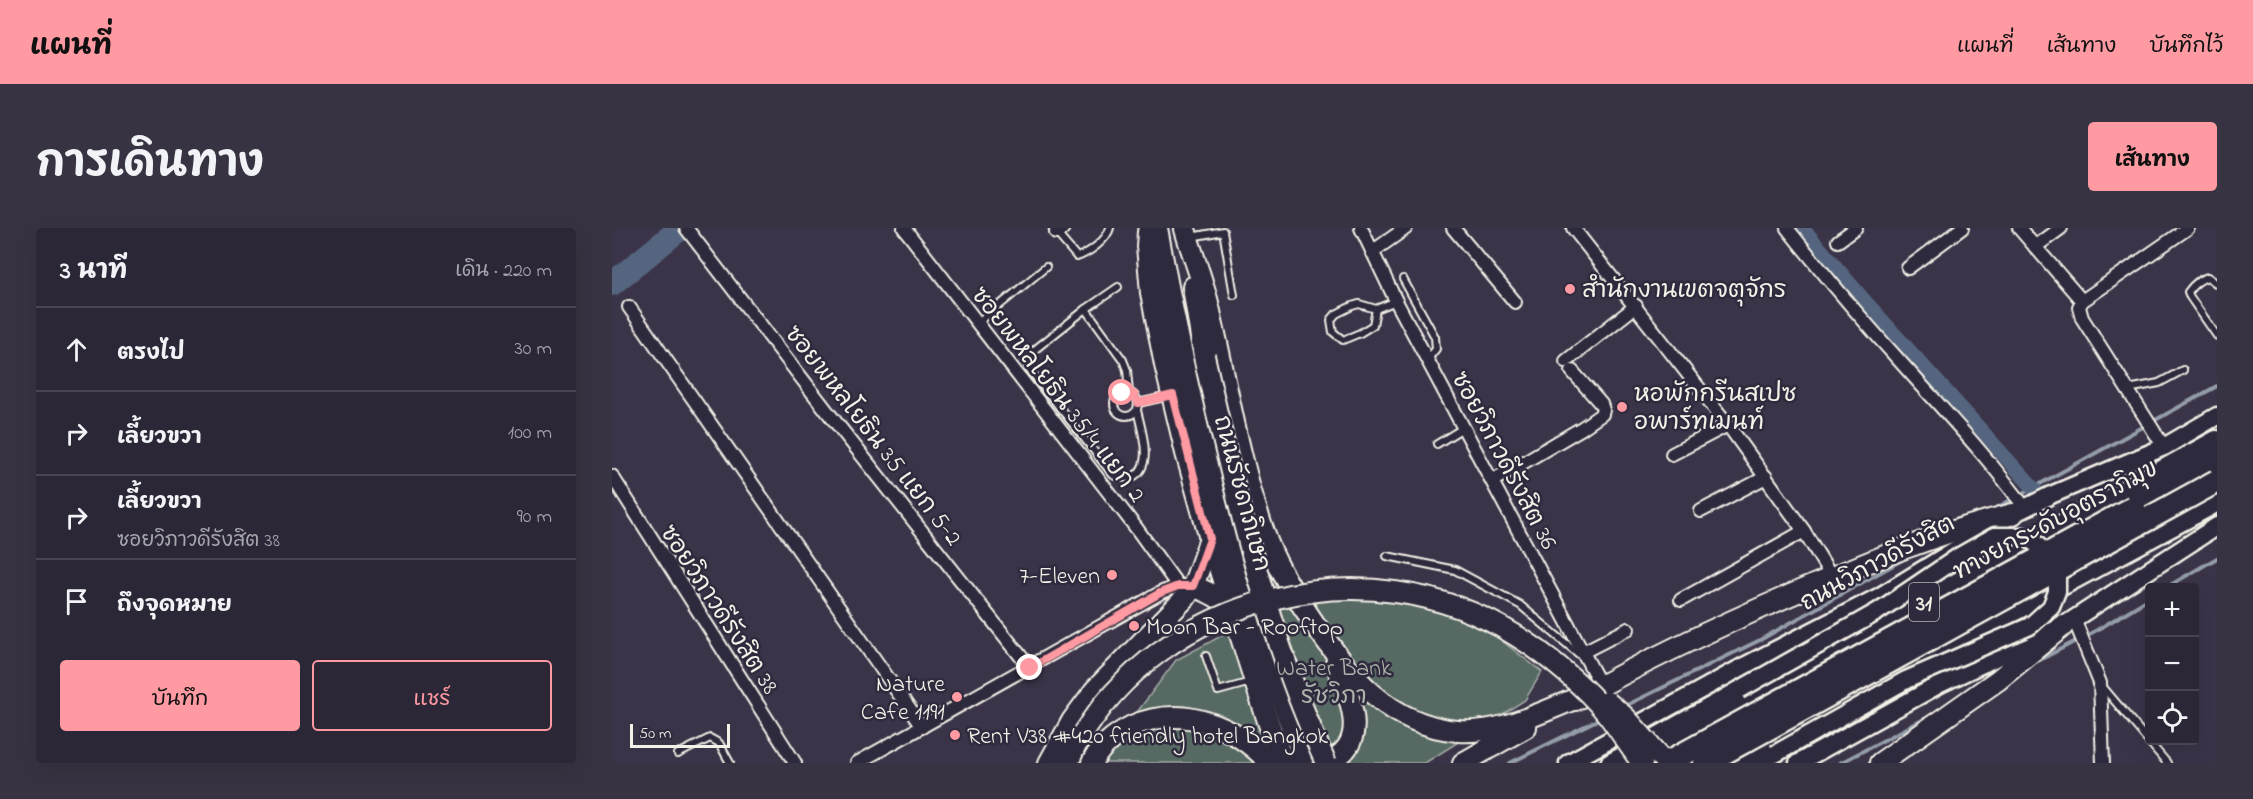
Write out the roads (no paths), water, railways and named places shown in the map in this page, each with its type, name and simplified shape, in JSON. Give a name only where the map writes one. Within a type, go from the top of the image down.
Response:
[{"type":"highway","name":"31","points":[[1632,763],[2217,442]]},
{"type":"highway","name":"ทางยกระดับอุตราภิมุข","points":[[1667,763],[2217,462]]},
{"type":"highway","name":"ทางยกระดับอุตราภิมุข","points":[[1705,763],[2217,481]]},
{"type":"highway","name":"31","points":[[1730,763],[2217,500]]},
{"type":"main road","points":[[1149,228],[1147,246],[1151,293],[1173,395],[1210,539],[1274,739],[1280,753],[1288,763]]},
{"type":"main road","name":"ถนนรัชดาภิเษก","points":[[1156,228],[1206,462],[1239,579],[1306,763]]},
{"type":"main road","points":[[1186,232],[1208,300],[1245,465],[1268,543],[1293,594],[1332,652],[1364,687],[1390,709],[1435,727],[1478,731],[1511,724],[1590,692]]},
{"type":"main road","name":"ถนนรัชดาภิเษก","points":[[1186,232],[1204,356],[1238,501],[1270,615],[1291,679],[1326,763]]},
{"type":"main road","name":"ถนนวิภาวดีรังสิต","points":[[1568,763],[1746,665],[1880,596],[2019,511],[2164,447],[2217,416]]},
{"type":"main road","points":[[1463,763],[1590,692],[1712,630],[1832,577],[1961,529],[2019,511]]},
{"type":"main road","points":[[1880,763],[1998,680],[2075,630],[2217,526]]},
{"type":"main road","points":[[1609,763],[1877,612],[1958,557],[1995,537],[2023,536],[2034,542],[2050,558],[2057,575],[2057,592],[2051,607],[2030,626],[1906,680],[1758,763]]},
{"type":"main road","points":[[1049,763],[1072,721],[1095,690],[1127,655],[1179,606],[1185,586],[1210,539]]},
{"type":"main road","points":[[1185,586],[1214,594],[1222,600],[1235,618]]},
{"type":"main road","points":[[1072,754],[1089,723],[1136,670],[1161,650],[1204,624],[1275,597],[1306,592],[1364,590],[1396,592],[1457,606],[1516,635],[1590,692],[1611,705],[1667,763]]},
{"type":"main road","points":[[1798,763],[1940,684],[2075,630]]},
{"type":"main road","points":[[1326,763],[1337,758],[1346,750],[1353,738],[1354,727],[1352,708],[1332,652]]},
{"type":"main road","points":[[1590,692],[1642,763]]},
{"type":"main road","points":[[1092,763],[1096,754],[1124,730],[1154,718],[1167,716],[1208,721],[1252,745],[1270,763]]},
{"type":"street","name":"ซอยพหลโยธิน 35 แยก 5-2","points":[[686,228],[1030,668]]},
{"type":"street","name":"ซอยพหลโยธิน 35/4 แยก 2","points":[[904,228],[1137,529],[1185,586]]},
{"type":"street","name":"ซอยวิภาวดีรังสิต 36","points":[[1361,228],[1396,301],[1590,664],[1590,692]]},
{"type":"street","points":[[1372,252],[1406,228]]},
{"type":"street","points":[[1453,228],[1515,302]]},
{"type":"street","points":[[1573,228],[1728,425],[1804,531],[1832,577]]},
{"type":"street","points":[[1787,228],[1906,369],[1961,427],[1999,473],[2019,511]]},
{"type":"street","points":[[1838,241],[1856,228]]},
{"type":"street","points":[[1908,268],[1962,228]]},
{"type":"street","points":[[2019,228],[2082,301]]},
{"type":"street","points":[[2035,247],[2061,228]]},
{"type":"street","points":[[2164,447],[2082,318],[2079,307],[2082,301],[2188,228]]},
{"type":"street","points":[[1492,481],[1602,414],[1604,410],[1601,404],[1569,366],[1636,306]]},
{"type":"street","points":[[628,307],[922,727]]},
{"type":"street","points":[[1672,454],[1728,425]]},
{"type":"street","name":"ซอยวิภาวดีรังสิต 38","points":[[612,476],[795,763]]},
{"type":"street","points":[[1701,511],[1766,477]]},
{"type":"street","points":[[1681,600],[1804,531]]},
{"type":"street","points":[[857,763],[1160,593],[1185,586]]},
{"type":"street","points":[[1583,652],[1628,628]]},
{"type":"street","points":[[2075,630],[2100,683],[2103,763]]},
{"type":"lane","points":[[1057,230],[1077,257],[1102,240],[1109,233],[1110,228]]},
{"type":"lane","points":[[1186,232],[1223,230],[1234,295]]},
{"type":"lane","points":[[977,324],[1046,267]]},
{"type":"lane","points":[[2217,284],[2208,277],[2204,278],[2192,286],[2188,292],[2217,336]]},
{"type":"lane","points":[[1403,279],[1435,337],[1436,349],[1427,359]]},
{"type":"lane","points":[[1118,287],[1028,355],[1027,365],[1113,475],[1121,478],[1128,478],[1138,473],[1144,462],[1144,445],[1136,396],[1129,392],[1118,395],[1114,402],[1115,409],[1124,416],[1131,415],[1137,410]]},
{"type":"lane","points":[[1376,309],[1373,325],[1360,333],[1343,340],[1333,332],[1331,320],[1336,314],[1359,304],[1376,309],[1396,301]]},
{"type":"lane","points":[[1086,309],[1125,366],[1129,392]]},
{"type":"lane","points":[[2127,389],[2159,383],[2183,370]]},
{"type":"lane","points":[[1138,403],[1173,395]]},
{"type":"lane","points":[[1437,444],[1464,428]]},
{"type":"lane","points":[[1387,555],[1455,570],[1520,605],[1590,664]]},
{"type":"lane","points":[[1206,656],[1218,692],[1254,681]]},
{"type":"lane","points":[[2100,683],[2168,763]]},
{"type":"lane","points":[[678,754],[710,738],[719,743],[730,763]]},
{"type":"waterway","points":[[612,284],[681,228]]},
{"type":"waterway","points":[[1803,228],[1866,302],[2045,501]]},
{"type":"waterway","points":[[1991,511],[2217,386]]},
{"type":"waterway","points":[[1623,707],[1760,640],[1911,555]]},
{"type":"waterway","points":[[2174,583],[2217,558]]},
{"type":"waterway","points":[[2032,664],[2097,630],[2145,601]]},
{"type":"waterway","points":[[1840,763],[1932,715]]},
{"type":"waterway","points":[[1510,763],[1603,717]]},
{"type":"place","name":"สำนักงานเขตจตุจักร","points":[[1570,289]]},
{"type":"place","name":"หอพักกรีนสเปซ อพาร์ทเมนท์","points":[[1622,407]]},
{"type":"place","name":"7-Eleven","points":[[1112,575]]},
{"type":"place","name":"Moon Bar - Rooftop","points":[[1134,626]]},
{"type":"place","name":"Nature Cafe 1191","points":[[957,697]]},
{"type":"place","name":"Rent V38 #420 friendly hotel Bangkok","points":[[955,735]]},
{"type":"park label","name":"Water Bank รัชวิภา","points":[[1334,681]]}]
